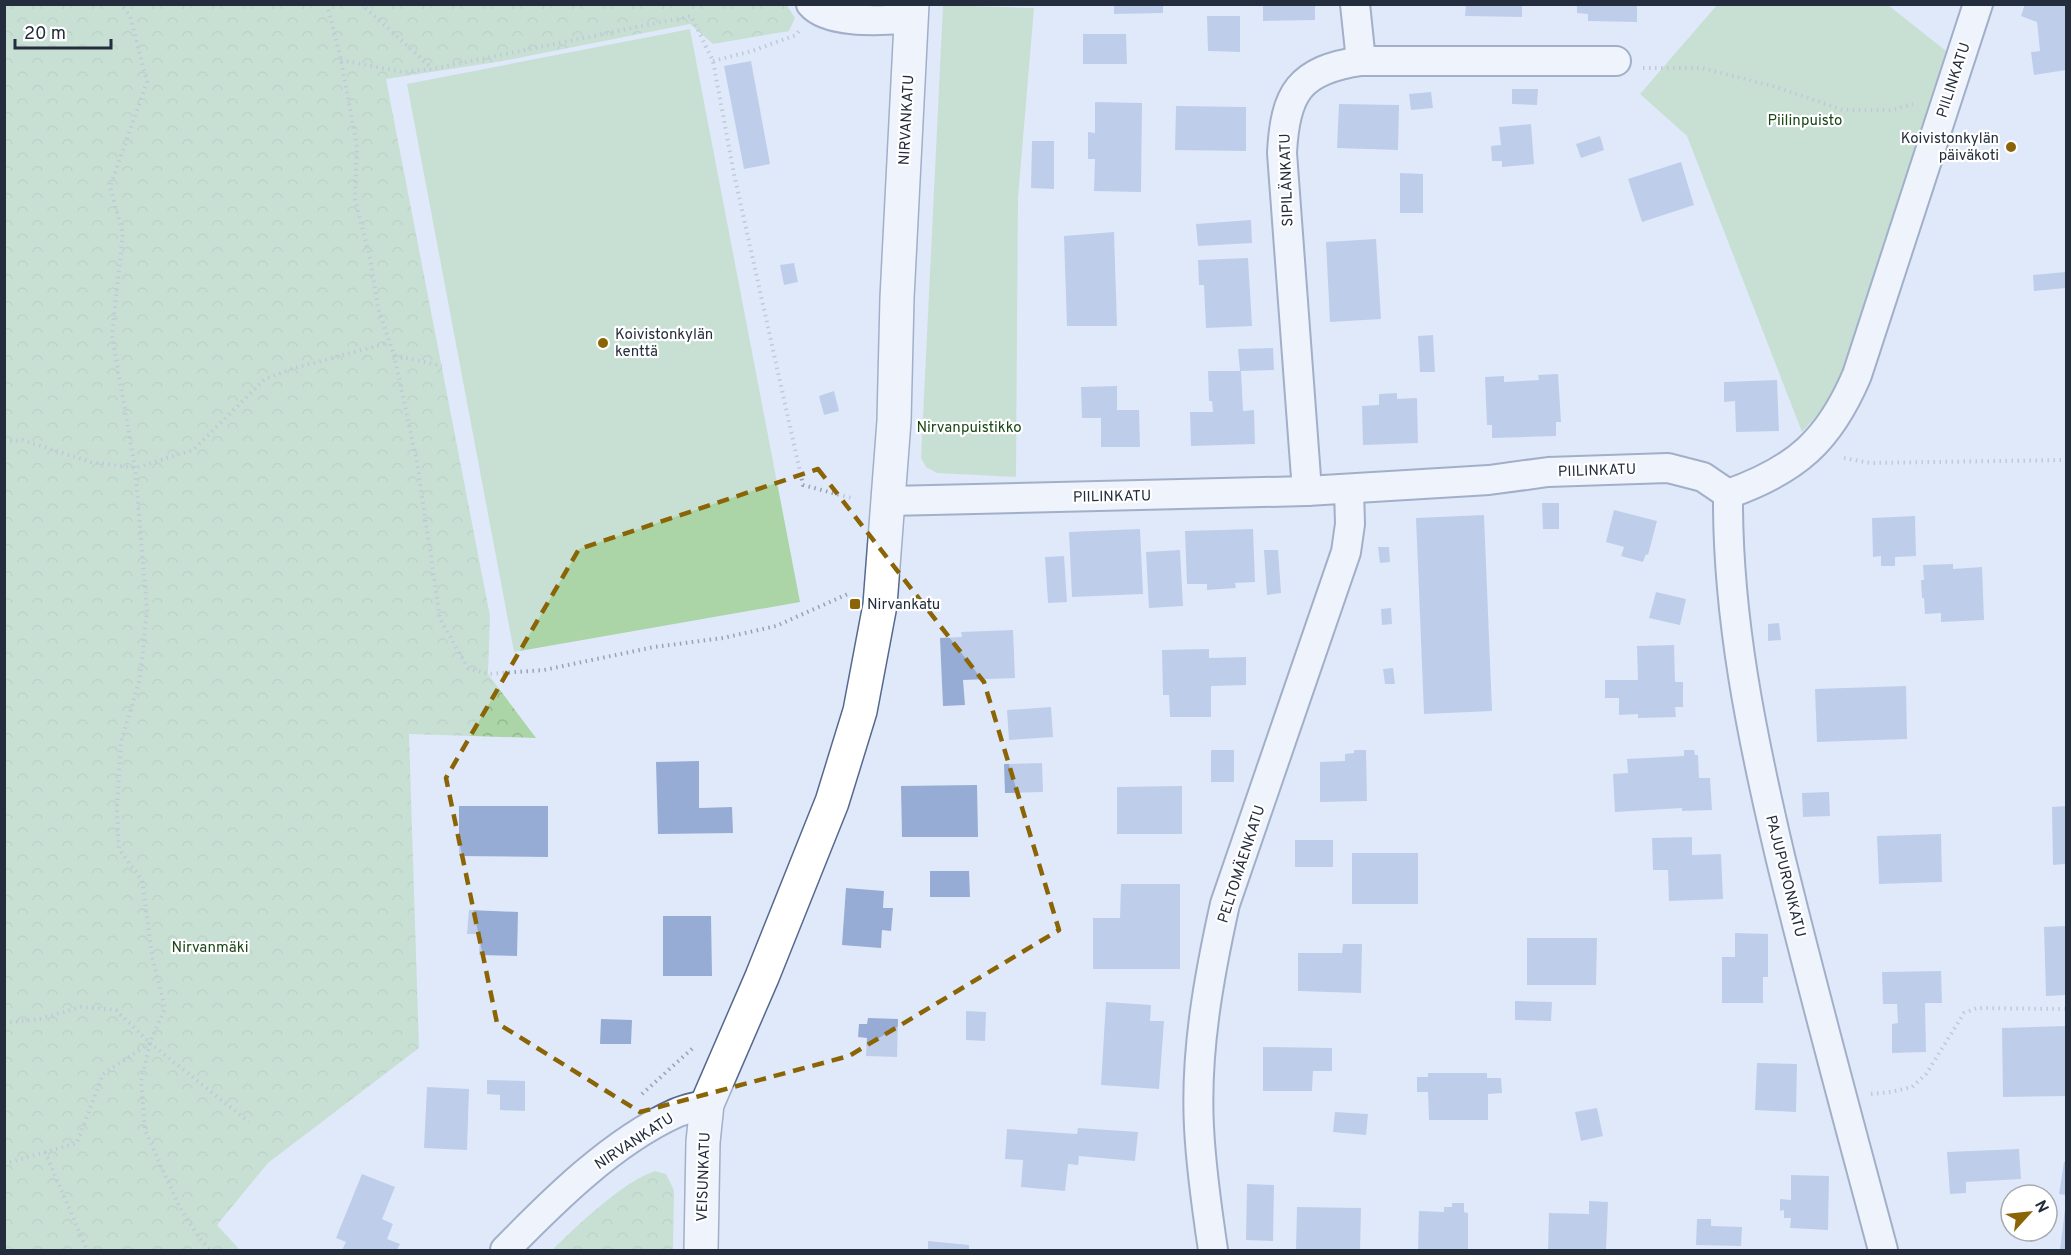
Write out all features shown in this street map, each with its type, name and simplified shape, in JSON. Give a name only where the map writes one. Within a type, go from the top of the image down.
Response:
[{"type":"street","points":[[1355,4],[1361,60]]},
{"type":"street","name":"PIILINKATU","points":[[889,501],[1307,491],[1489,480],[1548,472],[1668,468],[1703,477],[1728,494],[1769,477],[1808,451],[1829,429],[1845,404],[1857,375],[1977,4]]},
{"type":"street","points":[[813,7],[834,17],[911,12]]},
{"type":"street","name":"NIRVANKATU","points":[[505,1251],[542,1212],[583,1175],[652,1126],[677,1113],[707,1104],[762,977],[832,802],[860,711],[880,605],[889,501],[911,12]]},
{"type":"street","name":"SIPILÄNKATU","points":[[1307,491],[1282,153],[1284,122],[1288,105],[1300,86],[1333,66],[1361,60],[1616,61]]},
{"type":"street","name":"PELTOMÄENKATU","points":[[1213,1251],[1199,1125],[1202,1033],[1215,951],[1225,904],[1346,552],[1350,524],[1349,489]]},
{"type":"street","name":"PAJUPURONKATU","points":[[1728,494],[1732,584],[1743,681],[1762,777],[1790,898],[1883,1251]]},
{"type":"street","name":"VEISUNKATU","points":[[701,1251],[703,1142],[707,1104]]},
{"type":"path","points":[[121,4],[130,15],[147,82],[110,187],[123,233],[112,335],[135,468],[138,528],[147,610],[140,679],[121,741],[117,809],[119,849],[142,880],[152,956],[165,1008],[150,1043],[141,1081],[145,1130],[179,1206],[210,1251]]},
{"type":"path","points":[[327,4],[341,60],[357,147],[356,199],[370,258],[378,308],[393,355],[417,462],[440,618],[468,668],[488,674],[544,670],[654,648],[723,638],[776,626],[881,579]]},
{"type":"path","points":[[361,4],[432,69]]},
{"type":"path","points":[[712,61],[752,51],[796,34],[813,7]]},
{"type":"path","points":[[341,60],[402,72],[432,69],[691,16],[712,61],[734,174],[803,485],[862,501],[889,501]]},
{"type":"path","points":[[1616,61],[1646,69],[1702,68],[1776,87],[1843,110],[1892,110],[1949,94]]},
{"type":"path","points":[[4,442],[22,440],[91,462],[135,468],[193,450],[265,379],[291,369],[388,343]]},
{"type":"path","points":[[393,355],[442,366]]},
{"type":"path","points":[[1808,451],[1870,463],[2067,460]]},
{"type":"path","points":[[4,1023],[39,1019],[81,1007],[116,1010],[150,1043],[249,1122]]},
{"type":"path","points":[[1843,1096],[1891,1092],[1912,1087],[1926,1074],[1964,1013],[1977,1008],[2067,1009]]},
{"type":"path","points":[[4,1164],[77,1143],[103,1074],[150,1043]]},
{"type":"path","points":[[652,1126],[637,1098],[697,1045]]},
{"type":"path","points":[[45,1152],[87,1251]]},
{"type":"highlighted area","points":[[818,469],[984,682],[1059,930],[849,1056],[640,1112],[497,1023],[446,778],[579,549]]},
{"type":"green space","name":"Nirvanmäki","points":[[5,4],[786,4],[795,18],[789,31],[713,44],[690,24],[503,61],[386,79],[490,616],[488,674],[536,738],[409,734],[419,1048],[268,1163],[217,1225],[240,1250],[5,1250]]},
{"type":"green space","name":"Nirvanpuistikko","points":[[943,5],[1034,8],[1018,198],[1016,477],[937,473],[926,467],[921,458]]},
{"type":"green space","name":"Piilinpuisto","points":[[1717,5],[1888,5],[1946,51],[1862,324],[1836,389],[1802,432],[1687,136],[1640,94]]},
{"type":"green space","name":"Koivistonkylän kenttä","points":[[690,29],[800,602],[514,652],[407,84]]},
{"type":"green space","points":[[655,1171],[666,1174],[674,1190],[673,1250],[552,1250],[614,1195]]},
{"type":"building","points":[[1114,4],[1163,4],[1163,13],[1114,14]]},
{"type":"building","points":[[1263,4],[1315,4],[1315,20],[1263,21]]},
{"type":"building","points":[[1466,4],[1522,4],[1522,17],[1465,16]]},
{"type":"building","points":[[1577,4],[1637,4],[1637,22],[1588,21],[1588,14],[1577,13]]},
{"type":"building","points":[[2025,4],[2066,4],[2066,70],[2034,75],[2031,52],[2040,51],[2037,22],[2021,16]]},
{"type":"building","points":[[1207,16],[1240,16],[1240,52],[1208,51]]},
{"type":"building","points":[[1083,34],[1126,34],[1127,64],[1083,64]]},
{"type":"building","points":[[751,61],[770,164],[744,169],[724,66]]},
{"type":"building","points":[[1512,89],[1538,89],[1537,105],[1512,104]]},
{"type":"building","points":[[1431,92],[1433,108],[1411,110],[1409,94]]},
{"type":"building","points":[[1095,102],[1142,103],[1141,192],[1094,191],[1095,159],[1088,159],[1088,132],[1095,133]]},
{"type":"building","points":[[1339,104],[1399,105],[1398,150],[1337,148]]},
{"type":"building","points":[[1176,106],[1246,107],[1246,151],[1175,150]]},
{"type":"building","points":[[1531,124],[1534,164],[1502,167],[1502,161],[1492,161],[1491,146],[1501,145],[1499,127]]},
{"type":"building","points":[[1600,136],[1604,150],[1581,158],[1576,144]]},
{"type":"building","points":[[1032,141],[1054,141],[1054,189],[1031,188]]},
{"type":"building","points":[[1681,162],[1694,205],[1642,222],[1628,179]]},
{"type":"building","points":[[1400,173],[1423,174],[1423,213],[1400,213]]},
{"type":"building","points":[[1251,220],[1252,243],[1198,246],[1196,224]]},
{"type":"building","points":[[1114,232],[1117,326],[1067,326],[1064,236]]},
{"type":"building","points":[[1376,239],[1381,319],[1330,322],[1326,242]]},
{"type":"building","points":[[1248,258],[1252,326],[1206,328],[1204,285],[1199,285],[1198,260]]},
{"type":"building","points":[[794,263],[798,282],[784,285],[780,265]]},
{"type":"building","points":[[2066,272],[2066,288],[2034,291],[2033,275]]},
{"type":"building","points":[[1433,335],[1435,372],[1420,372],[1418,336]]},
{"type":"building","points":[[1273,348],[1274,370],[1241,371],[1243,411],[1254,410],[1255,444],[1191,446],[1190,412],[1213,412],[1212,401],[1209,401],[1208,371],[1240,371],[1238,349]]},
{"type":"building","points":[[1558,374],[1561,422],[1556,422],[1556,436],[1492,438],[1492,425],[1487,425],[1485,377],[1504,376],[1504,382],[1539,380],[1538,375]]},
{"type":"building","points":[[1777,380],[1779,431],[1736,432],[1735,401],[1724,402],[1724,382]]},
{"type":"building","points":[[1117,386],[1117,410],[1139,410],[1140,447],[1101,447],[1101,418],[1082,418],[1081,387]]},
{"type":"building","points":[[834,391],[839,411],[824,415],[819,396]]},
{"type":"building","points":[[1397,393],[1397,399],[1417,398],[1418,443],[1363,445],[1362,406],[1379,405],[1379,394]]},
{"type":"building","points":[[1542,503],[1559,503],[1559,529],[1543,529]]},
{"type":"building","points":[[1614,510],[1657,521],[1648,555],[1646,554],[1643,562],[1621,556],[1624,547],[1606,542]]},
{"type":"building","points":[[1484,515],[1492,711],[1424,714],[1416,518]]},
{"type":"building","points":[[1915,516],[1916,556],[1895,557],[1895,566],[1881,566],[1881,556],[1873,557],[1872,518]]},
{"type":"building","points":[[1140,529],[1143,594],[1072,597],[1069,532]]},
{"type":"building","points":[[1253,529],[1255,582],[1235,583],[1236,588],[1207,590],[1207,584],[1187,584],[1185,531]]},
{"type":"building","points":[[1378,547],[1389,547],[1390,562],[1380,563]]},
{"type":"building","points":[[1180,550],[1183,606],[1149,608],[1146,552]]},
{"type":"building","points":[[1264,550],[1278,550],[1281,593],[1267,595]]},
{"type":"building","points":[[1064,556],[1067,602],[1048,603],[1045,557]]},
{"type":"building","points":[[1953,564],[1953,569],[1982,567],[1984,620],[1941,622],[1941,613],[1925,614],[1921,580],[1924,580],[1923,565]]},
{"type":"building","points":[[1656,592],[1686,599],[1680,625],[1649,618]]},
{"type":"building","points":[[1391,608],[1392,624],[1382,625],[1381,609]]},
{"type":"building","points":[[1779,623],[1781,640],[1768,641],[1768,624]]},
{"type":"building","points":[[1013,630],[1015,678],[963,680],[965,705],[943,706],[940,638],[962,637],[961,632]]},
{"type":"building","points":[[1674,645],[1675,682],[1683,682],[1683,707],[1675,707],[1676,717],[1638,718],[1638,714],[1619,715],[1619,698],[1605,698],[1605,680],[1638,680],[1637,646]]},
{"type":"building","points":[[1209,649],[1209,658],[1246,657],[1246,685],[1211,686],[1211,717],[1170,717],[1169,695],[1163,695],[1162,650]]},
{"type":"building","points":[[1393,668],[1395,684],[1385,684],[1383,669]]},
{"type":"building","points":[[1906,686],[1907,739],[1817,742],[1815,689]]},
{"type":"building","points":[[1051,707],[1053,737],[1009,740],[1007,710]]},
{"type":"building","points":[[1211,750],[1234,750],[1234,782],[1211,782]]},
{"type":"building","points":[[1354,750],[1366,750],[1367,801],[1320,802],[1320,762],[1345,761],[1345,754],[1354,753]]},
{"type":"building","points":[[1684,750],[1694,750],[1695,755],[1698,755],[1699,778],[1710,778],[1712,810],[1682,811],[1682,808],[1615,812],[1613,774],[1628,773],[1627,759],[1684,756]]},
{"type":"building","points":[[699,761],[699,808],[732,807],[733,833],[658,834],[656,762]]},
{"type":"building","points":[[1042,763],[1043,792],[1005,793],[1004,764]]},
{"type":"building","points":[[977,785],[978,837],[902,837],[901,786]]},
{"type":"building","points":[[1182,786],[1182,834],[1117,834],[1117,787]]},
{"type":"building","points":[[1829,792],[1830,816],[1803,817],[1802,793]]},
{"type":"building","points":[[459,806],[548,806],[548,857],[459,856]]},
{"type":"building","points":[[2066,806],[2066,864],[2053,865],[2052,807]]},
{"type":"building","points":[[1941,834],[1942,882],[1879,884],[1877,836]]},
{"type":"building","points":[[1692,837],[1692,855],[1721,854],[1723,899],[1669,901],[1668,870],[1653,870],[1652,838]]},
{"type":"building","points":[[1295,840],[1333,840],[1333,867],[1295,867]]},
{"type":"building","points":[[1352,853],[1418,853],[1418,904],[1352,904]]},
{"type":"building","points":[[930,871],[969,871],[970,897],[930,897]]},
{"type":"building","points":[[1121,884],[1180,884],[1180,969],[1093,969],[1093,918],[1120,918]]},
{"type":"building","points":[[846,888],[884,891],[883,908],[893,908],[891,931],[882,930],[881,948],[842,945]]},
{"type":"building","points":[[469,910],[518,912],[517,956],[479,955],[480,934],[467,934]]},
{"type":"building","points":[[663,916],[711,916],[712,976],[663,976]]},
{"type":"building","points":[[2066,926],[2066,995],[2046,996],[2044,927]]},
{"type":"building","points":[[1735,933],[1768,934],[1768,977],[1763,977],[1763,1003],[1722,1003],[1722,957],[1735,957]]},
{"type":"building","points":[[1527,938],[1597,938],[1596,985],[1527,985]]},
{"type":"building","points":[[1343,944],[1362,944],[1361,993],[1298,991],[1298,953],[1342,953]]},
{"type":"building","points":[[1941,971],[1942,1003],[1925,1003],[1926,1052],[1892,1053],[1892,1024],[1898,1023],[1897,1004],[1883,1004],[1882,972]]},
{"type":"building","points":[[1515,1001],[1552,1002],[1551,1021],[1515,1020]]},
{"type":"building","points":[[1106,1002],[1151,1005],[1150,1021],[1164,1021],[1159,1089],[1101,1085]]},
{"type":"building","points":[[966,1011],[986,1012],[985,1041],[966,1040]]},
{"type":"building","points":[[868,1018],[898,1019],[897,1057],[866,1056],[867,1038],[858,1037],[859,1024],[867,1024]]},
{"type":"building","points":[[601,1019],[632,1020],[631,1044],[600,1044]]},
{"type":"building","points":[[2066,1026],[2066,1096],[2003,1097],[2002,1028]]},
{"type":"building","points":[[1263,1047],[1332,1048],[1332,1071],[1313,1071],[1312,1091],[1263,1091]]},
{"type":"building","points":[[1757,1063],[1797,1064],[1796,1112],[1755,1110]]},
{"type":"building","points":[[1428,1073],[1487,1073],[1487,1078],[1501,1078],[1502,1093],[1488,1094],[1488,1120],[1429,1120],[1428,1092],[1417,1092],[1417,1077],[1428,1077]]},
{"type":"building","points":[[487,1080],[525,1081],[525,1111],[500,1110],[500,1095],[487,1094]]},
{"type":"building","points":[[427,1087],[469,1089],[467,1150],[424,1148]]},
{"type":"building","points":[[1597,1108],[1603,1136],[1581,1141],[1575,1112]]},
{"type":"building","points":[[1335,1112],[1368,1114],[1366,1135],[1333,1132]]},
{"type":"building","points":[[1078,1128],[1138,1132],[1135,1161],[1079,1156],[1078,1165],[1068,1164],[1065,1191],[1021,1187],[1023,1160],[1005,1159],[1007,1129],[1077,1134]]},
{"type":"building","points":[[2019,1149],[2021,1179],[1966,1182],[1966,1193],[1950,1194],[1947,1152]]},
{"type":"building","points":[[2064,1162],[2066,1162],[2066,1195],[2059,1194]]},
{"type":"building","points":[[362,1174],[395,1187],[382,1219],[393,1224],[387,1239],[400,1244],[397,1250],[342,1250],[346,1242],[336,1238]]},
{"type":"building","points":[[1791,1175],[1829,1176],[1828,1230],[1790,1228],[1791,1218],[1784,1218],[1784,1210],[1780,1211],[1780,1199],[1791,1200]]},
{"type":"building","points":[[1247,1184],[1274,1185],[1273,1241],[1246,1240]]},
{"type":"building","points":[[1589,1201],[1608,1202],[1606,1250],[1548,1250],[1549,1213],[1589,1214]]},
{"type":"building","points":[[1452,1203],[1464,1203],[1464,1212],[1468,1213],[1468,1250],[1418,1250],[1419,1211],[1444,1212],[1444,1207],[1452,1207]]},
{"type":"building","points":[[1297,1207],[1361,1208],[1360,1250],[1296,1250]]},
{"type":"building","points":[[2065,1209],[2066,1250],[2060,1250]]},
{"type":"building","points":[[1697,1219],[1711,1219],[1711,1226],[1742,1227],[1741,1246],[1696,1245]]},
{"type":"building","points":[[928,1241],[969,1245],[969,1250],[928,1250]]},
{"type":"place","name":"Koivistonkylän päiväkoti","points":[[2011,147]]},
{"type":"place","name":"Koivistonkylän kenttä","points":[[603,343]]},
{"type":"place","name":"Nirvankatu","points":[[855,604]]}]
